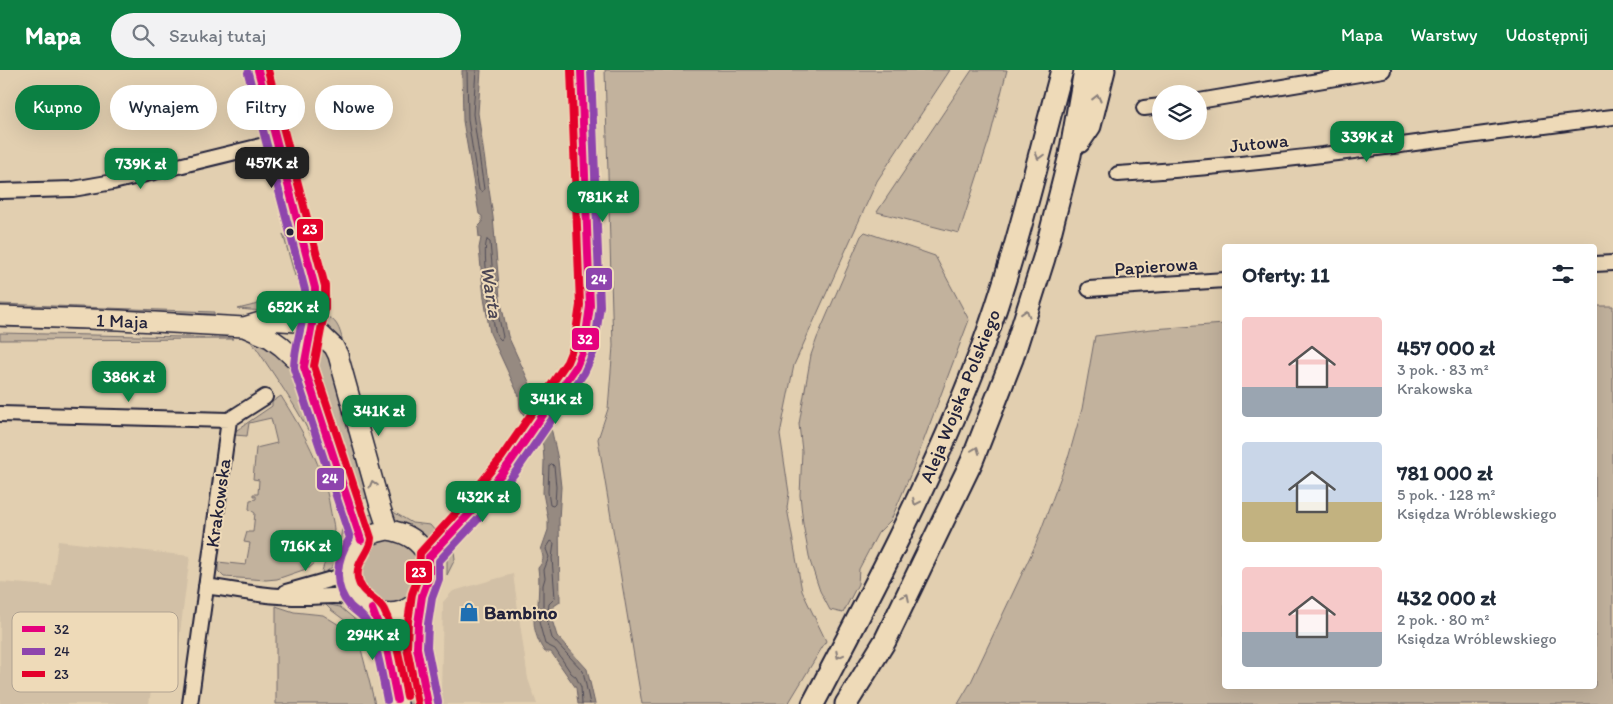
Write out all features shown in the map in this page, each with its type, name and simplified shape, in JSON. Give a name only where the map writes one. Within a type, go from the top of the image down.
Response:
[{"type":"main road","points":[[258,70],[315,288],[317,304],[306,348],[304,366],[342,477],[360,540]]},
{"type":"main road","points":[[429,557],[472,511],[509,464],[576,367],[584,348],[590,306],[581,70]]},
{"type":"main road","points":[[1046,70],[1045,79],[1051,109]]},
{"type":"main road","name":"Aleja Wojska Polskiego","points":[[813,701],[861,614],[922,488],[979,356],[1022,221],[1062,70]]},
{"type":"main road","name":"Aleja Wojska Polskiego","points":[[846,704],[885,641],[972,461],[1012,359],[1044,258],[1070,155],[1085,70]]},
{"type":"main road","points":[[1070,155],[1090,126],[1104,70]]},
{"type":"main road","name":"1 Maja","points":[[0,316],[244,327],[270,338],[304,366]]},
{"type":"main road","name":"1 Maja","points":[[244,327],[267,320],[297,322],[312,326]]},
{"type":"main road","points":[[312,326],[334,347],[338,355],[388,530]]},
{"type":"main road","points":[[422,596],[405,610],[394,612],[372,609],[356,598],[349,584],[347,572],[352,553],[360,540],[375,532],[388,530],[400,532],[411,537],[429,557],[429,577],[422,596],[417,648],[428,704]]},
{"type":"main road","points":[[372,609],[386,644],[398,704]]},
{"type":"street","points":[[1207,100],[1383,70]]},
{"type":"street","points":[[1144,108],[1152,107]]},
{"type":"street","name":"Jutowa","points":[[1118,174],[1182,170],[1314,156],[1613,117]]},
{"type":"street","points":[[0,191],[73,189],[113,182],[277,142]]},
{"type":"street","points":[[1597,264],[1613,263]]},
{"type":"street","name":"Papierowa","points":[[1089,289],[1222,280]]},
{"type":"street","points":[[0,414],[229,420],[265,397]]},
{"type":"street","name":"Krakowska","points":[[190,704],[229,420]]},
{"type":"street","points":[[276,596],[339,577],[347,572]]},
{"type":"street","points":[[206,586],[276,596],[343,595],[356,598]]},
{"type":"shaded area","points":[[605,70],[950,70],[877,181],[794,365],[780,434],[789,493],[787,508],[802,591],[826,641],[788,704],[642,704],[598,439],[608,409],[613,346]]},
{"type":"shaded area","points":[[972,70],[1007,70],[990,137],[959,233],[877,212]]},
{"type":"shaded area","points":[[865,232],[935,256],[969,320],[914,466],[891,520],[878,533],[859,569],[858,584],[843,613],[830,610],[820,591],[810,561],[800,495],[802,451],[799,424],[811,355],[861,236]]},
{"type":"shaded area","points":[[283,234],[297,259],[295,276]]},
{"type":"shaded area","points":[[286,297],[288,299],[283,304],[271,309],[238,309]]},
{"type":"shaded area","points":[[0,304],[214,312],[214,314],[0,307]]},
{"type":"shaded area","points":[[1597,306],[1613,306],[1613,704],[958,704],[971,682],[1035,546],[1069,455],[1082,409],[1095,336],[1152,329],[1222,324],[1222,689],[1597,689]]},
{"type":"shaded area","points":[[323,316],[329,317],[336,324],[341,334],[345,351],[321,326]]},
{"type":"shaded area","points":[[0,325],[103,328],[103,330],[0,327]]},
{"type":"shaded area","points":[[0,333],[231,338],[233,339],[0,340]]},
{"type":"shaded area","points":[[242,336],[267,345],[293,369],[299,381],[341,505],[337,506],[318,452],[298,412],[257,349]]},
{"type":"shaded area","points":[[315,338],[332,357],[370,497],[357,500],[354,485],[313,367]]},
{"type":"shaded area","points":[[281,396],[311,449],[323,478],[334,525],[333,535],[325,551],[309,568],[277,579],[224,577],[218,571],[218,562],[246,565],[250,543],[244,542],[247,532],[253,532],[255,513],[249,509],[250,500],[256,499],[256,496],[253,496],[253,494],[258,494],[259,480],[253,479],[256,448],[277,443],[271,418],[249,423],[247,436],[234,435],[234,432],[272,406],[272,402]]},
{"type":"shaded area","points":[[390,510],[412,523],[430,525],[436,532],[426,539],[412,528],[400,523],[390,514]]},
{"type":"shaded area","points":[[375,513],[380,522],[365,526],[362,517]]},
{"type":"shaded area","points":[[345,522],[347,530],[342,547],[332,567],[322,575],[326,561],[340,539],[342,525]]},
{"type":"shaded area","points":[[383,538],[405,544],[416,554],[420,566],[419,578],[413,590],[404,599],[393,604],[381,604],[370,596],[361,582],[361,575],[369,546]]},
{"type":"shaded area","points":[[58,541],[190,556],[178,648],[178,612],[12,612],[12,692],[151,692],[149,704],[0,704],[0,582],[52,586]]},
{"type":"shaded area","points":[[450,548],[454,551],[455,559],[447,575],[447,555]]},
{"type":"shaded area","points":[[513,574],[528,679],[537,704],[443,704],[441,694],[443,602],[453,591]]},
{"type":"shaded area","points":[[325,604],[340,607],[365,628],[370,638],[362,639],[355,628]]},
{"type":"shaded area","points":[[276,606],[294,612],[323,615],[349,631],[358,650],[361,649],[375,704],[276,704]]},
{"type":"shaded area","points":[[386,620],[402,620],[404,633],[390,635]]},
{"type":"shaded area","points":[[405,642],[419,704],[408,704],[392,644]]},
{"type":"water","name":"Warta","points":[[462,70],[481,70],[478,113],[493,217],[500,298],[508,336],[552,432],[558,460],[561,487],[559,520],[560,602],[554,606],[552,620],[557,636],[587,669],[595,704],[578,704],[576,688],[551,652],[545,652],[535,630],[534,618],[538,608],[538,568],[542,561],[541,550],[548,530],[543,493],[543,445],[520,409],[519,396],[490,333],[479,248],[481,238],[479,237],[478,227],[482,223],[482,216],[479,214],[463,121]]},
{"type":"transit line","name":"32","points":[[258,70],[315,288],[315,308],[304,367],[361,540]]},
{"type":"transit line","name":"23","points":[[268,70],[325,286],[325,309],[314,366],[371,538],[369,548],[359,567],[359,583],[365,592],[384,610],[398,652],[407,696]]},
{"type":"transit line","name":"23","points":[[418,704],[407,648],[408,622],[412,594],[419,575],[420,553],[464,504],[501,458],[567,362],[574,345],[580,305],[571,70]]},
{"type":"transit line","name":"32","points":[[429,557],[472,511],[509,464],[576,367],[584,348],[590,306],[581,70]]},
{"type":"transit line","name":"24","points":[[438,702],[427,647],[432,598],[439,579],[439,561],[480,517],[517,470],[584,373],[594,351],[600,306],[591,70]]},
{"type":"transit line","name":"24","points":[[248,73],[305,290],[304,310],[294,369],[350,538],[339,563],[338,581],[344,598],[368,625],[377,653],[387,700]]},
{"type":"transit line","name":"32","points":[[428,704],[417,648],[422,596],[429,577],[429,557]]},
{"type":"transit line","name":"32","points":[[372,609],[386,644],[397,699]]},
{"type":"place","name":"Bambino","points":[[469,612]]}]
